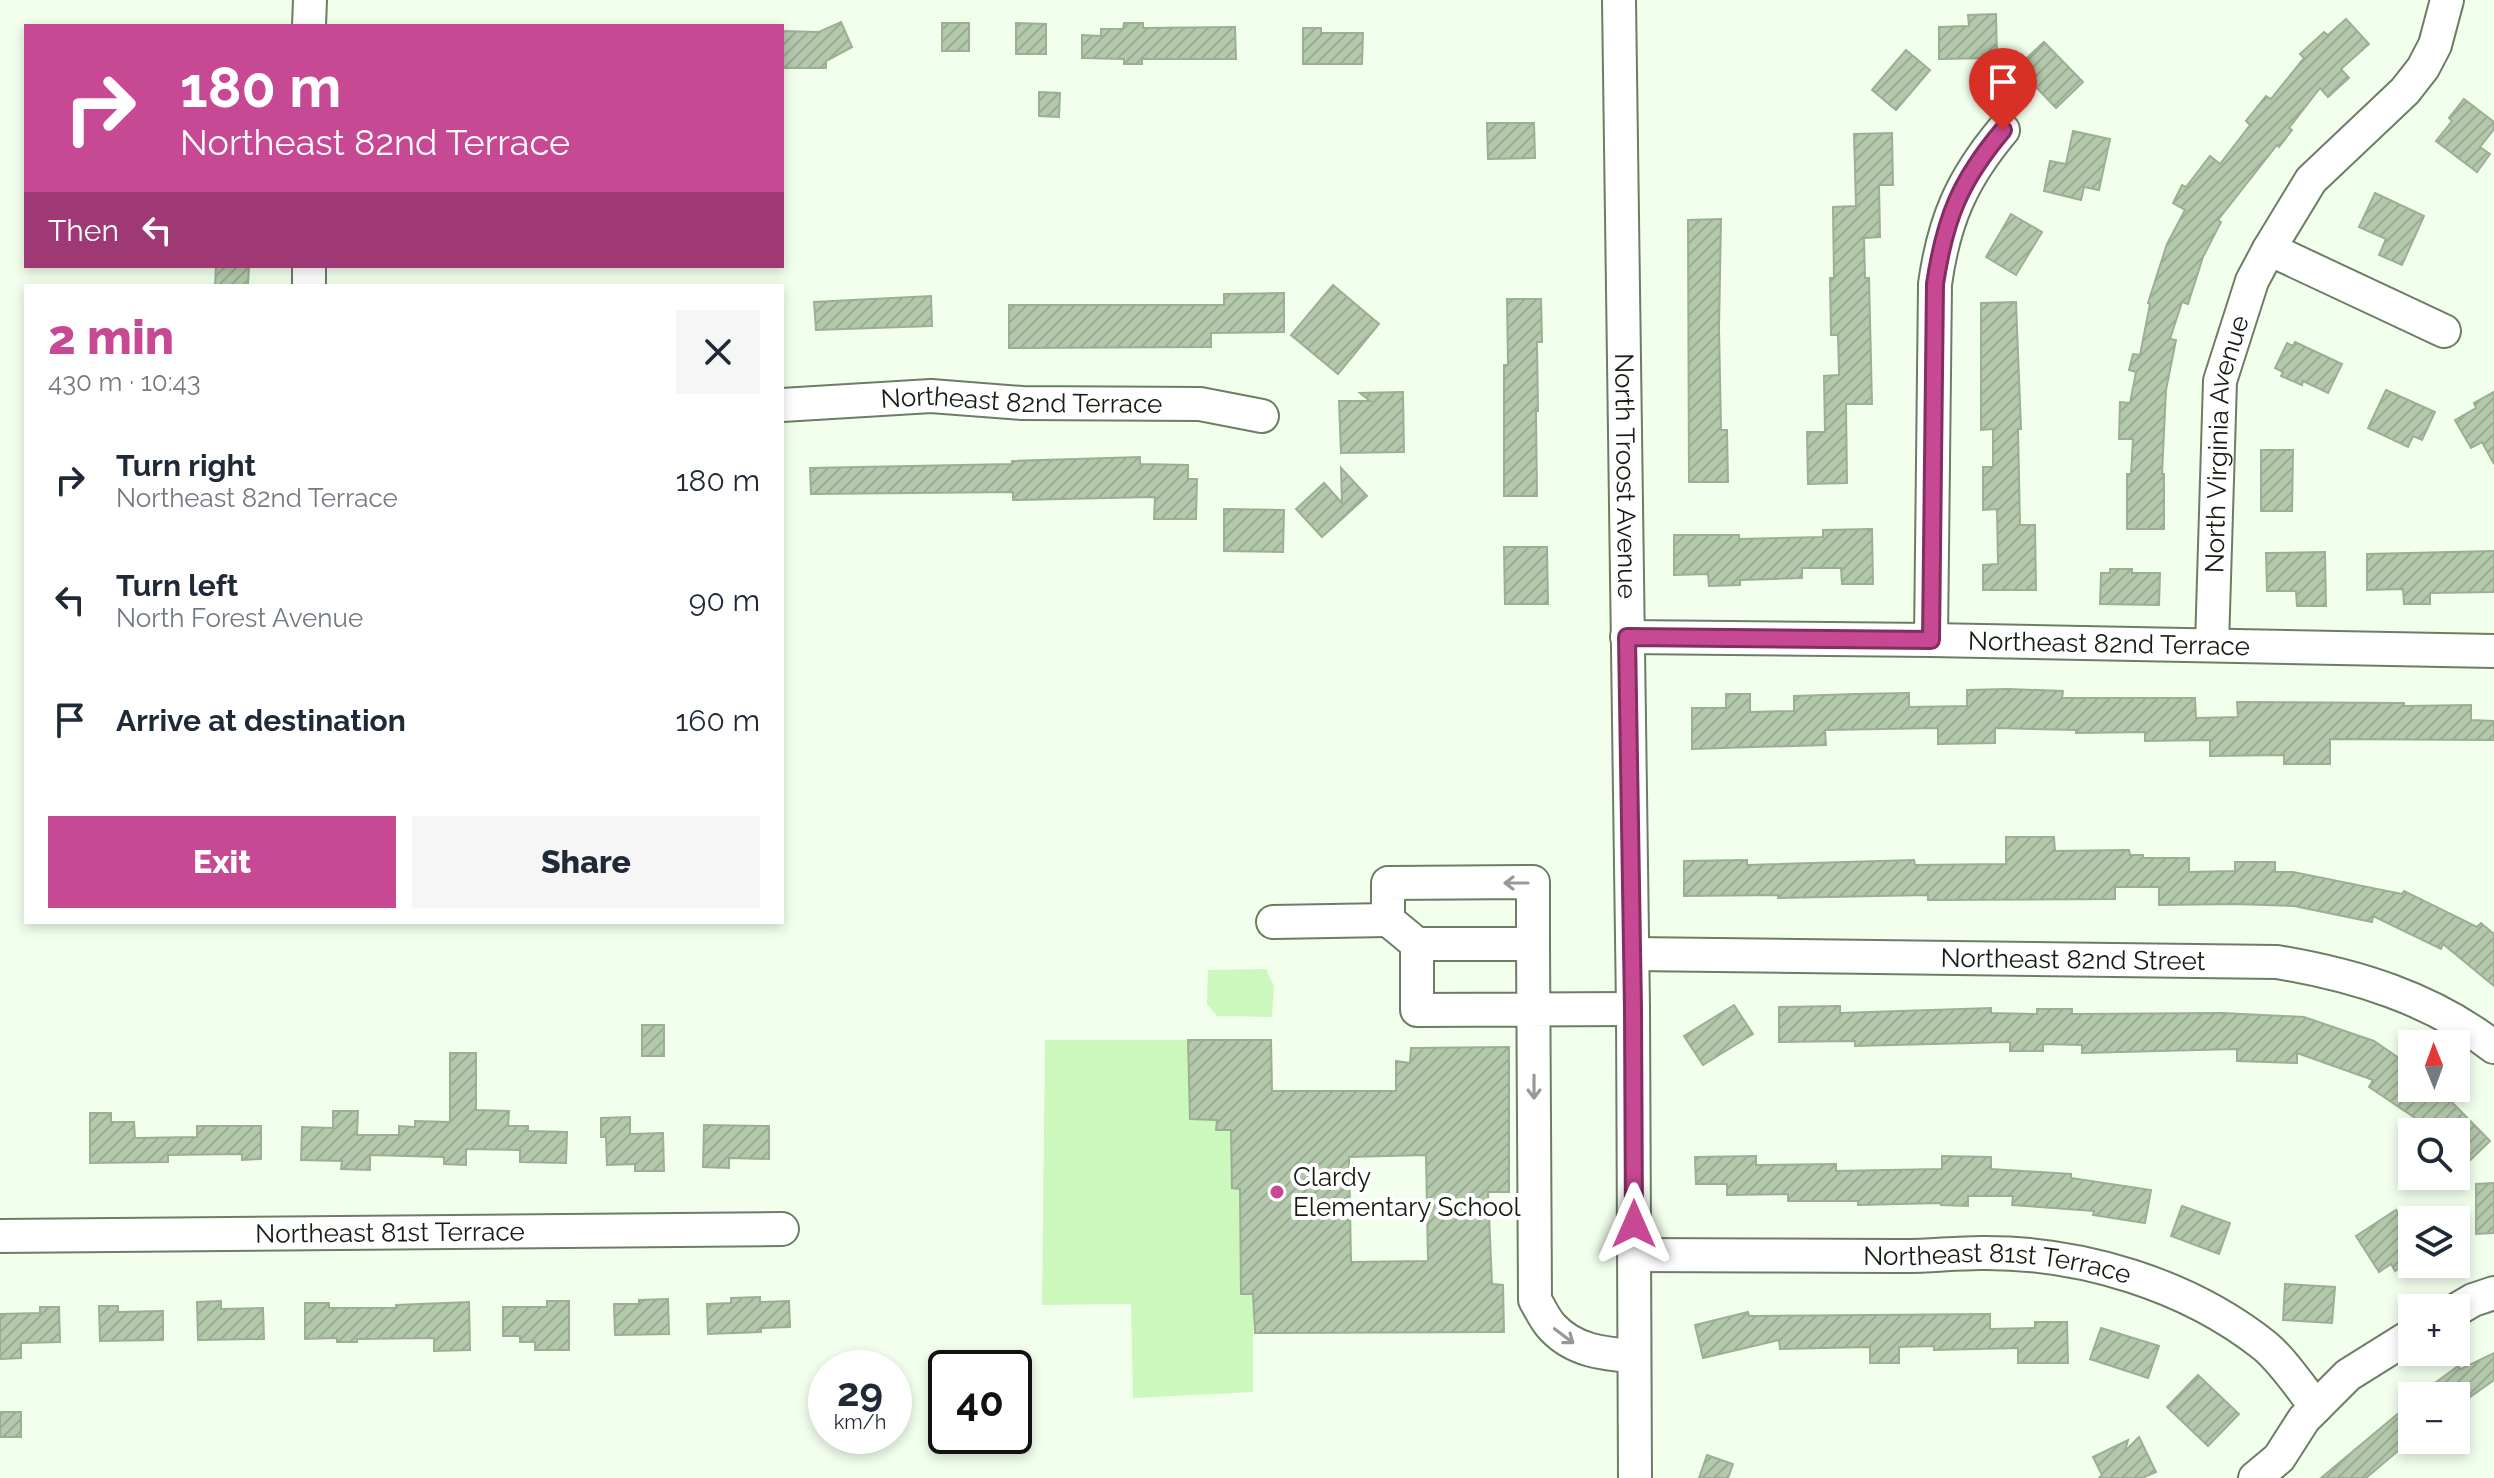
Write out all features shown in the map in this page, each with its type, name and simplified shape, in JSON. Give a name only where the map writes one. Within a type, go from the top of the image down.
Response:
[{"type":"street","points":[[309,24],[310,0]]},
{"type":"street","name":"North Troost Avenue","points":[[1619,0],[1633,954],[1635,1478]]},
{"type":"street","name":"North Virginia Avenue","points":[[2212,645],[2220,381],[2252,281],[2311,180],[2405,91],[2423,68],[2435,45],[2447,0]]},
{"type":"street","points":[[1931,640],[1935,284],[1940,250],[1958,196],[1981,156],[2003,130]]},
{"type":"street","points":[[2269,249],[2444,331]]},
{"type":"street","name":"Northeast 82nd Terrace","points":[[784,405],[931,396],[1022,403],[1200,404],[1262,416]]},
{"type":"street","name":"Northeast 82nd Terrace","points":[[1627,637],[2494,651]]},
{"type":"street","points":[[1388,920],[1388,883],[1533,882],[1535,1300],[1552,1327],[1579,1347],[1608,1355],[1634,1356]]},
{"type":"street","points":[[1273,922],[1388,920],[1417,944],[1533,944]]},
{"type":"street","points":[[1417,944],[1417,1010],[1633,1009]]},
{"type":"street","name":"Northeast 82nd Street","points":[[1633,954],[2277,962],[2322,969],[2367,981],[2451,1018],[2494,1047]]},
{"type":"street","name":"Northeast 81st Terrace","points":[[0,1236],[782,1229]]},
{"type":"street","name":"Northeast 81st Terrace","points":[[1634,1255],[1931,1257],[1980,1253],[2029,1255],[2077,1262],[2124,1274],[2212,1312],[2267,1348],[2316,1407]]},
{"type":"street","points":[[2470,1302],[2494,1293]]},
{"type":"street","points":[[2255,1478],[2279,1458],[2296,1431],[2348,1375],[2398,1344]]},
{"type":"green space","points":[[1266,969],[1274,986],[1272,1017],[1217,1016],[1207,1004],[1208,970]]},
{"type":"green space","points":[[1045,1040],[1188,1040],[1190,1119],[1217,1120],[1216,1130],[1231,1130],[1232,1188],[1240,1189],[1241,1294],[1253,1294],[1253,1392],[1133,1398],[1131,1304],[1042,1305]]},
{"type":"building","points":[[1996,14],[1997,58],[1939,59],[1939,27],[1969,26],[1968,15]]},
{"type":"building","points":[[2346,19],[2369,44],[2341,69],[2349,78],[2328,97],[2320,88],[2289,128],[2292,130],[2279,147],[2277,145],[2218,220],[2221,222],[2203,257],[2188,304],[2182,302],[2170,339],[2176,340],[2166,390],[2162,474],[2164,529],[2127,529],[2127,474],[2131,474],[2133,439],[2119,439],[2120,402],[2130,403],[2136,372],[2129,370],[2133,354],[2140,355],[2148,303],[2167,244],[2185,210],[2173,203],[2182,185],[2186,187],[2210,156],[2220,164],[2250,125],[2246,121],[2266,96],[2271,99],[2304,58],[2300,54],[2324,32],[2328,35]]},
{"type":"building","points":[[841,22],[852,47],[826,61],[826,68],[784,68],[784,31],[819,32]]},
{"type":"building","points":[[942,23],[969,23],[969,51],[942,51]]},
{"type":"building","points":[[1016,23],[1046,24],[1046,54],[1016,54]]},
{"type":"building","points":[[1124,23],[1143,23],[1143,28],[1235,27],[1236,59],[1142,59],[1142,64],[1124,64],[1124,59],[1082,58],[1082,35],[1101,36],[1101,29],[1123,29]]},
{"type":"building","points":[[1303,28],[1321,28],[1321,33],[1363,33],[1362,64],[1303,64]]},
{"type":"building","points":[[2044,42],[2083,82],[2056,108],[2017,67]]},
{"type":"building","points":[[1906,50],[1930,70],[1896,110],[1872,90]]},
{"type":"building","points":[[1039,92],[1060,93],[1059,117],[1039,116]]},
{"type":"building","points":[[2464,99],[2494,122],[2494,129],[2480,147],[2490,154],[2477,172],[2436,141]]},
{"type":"building","points":[[1487,123],[1534,123],[1535,158],[1488,159]]},
{"type":"building","points":[[2073,131],[2110,139],[2099,190],[2084,187],[2081,200],[2044,191],[2050,161],[2066,164]]},
{"type":"building","points":[[1892,133],[1893,185],[1879,185],[1880,237],[1864,238],[1865,278],[1869,278],[1872,404],[1846,404],[1847,483],[1808,484],[1807,432],[1825,432],[1824,376],[1839,375],[1838,335],[1831,335],[1833,207],[1856,206],[1854,134]]},
{"type":"building","points":[[2375,193],[2424,216],[2402,265],[2379,255],[2386,239],[2359,227]]},
{"type":"building","points":[[2011,214],[2042,232],[2016,275],[1986,257]]},
{"type":"building","points":[[1721,219],[1721,430],[1727,430],[1728,482],[1689,482],[1688,220]]},
{"type":"building","points":[[216,268],[249,268],[248,284],[215,284]]},
{"type":"building","points":[[1333,285],[1379,324],[1338,374],[1291,335]]},
{"type":"building","points":[[1284,293],[1284,332],[1211,333],[1211,347],[1009,348],[1009,305],[1224,305],[1224,294]]},
{"type":"building","points":[[931,296],[932,326],[816,330],[814,302]]},
{"type":"building","points":[[1507,299],[1541,299],[1542,342],[1537,342],[1537,496],[1504,496]]},
{"type":"building","points":[[2016,302],[2021,429],[2018,429],[2020,525],[2035,525],[2036,590],[1983,590],[1983,565],[1998,564],[1997,509],[1983,510],[1983,467],[1993,467],[1993,429],[1981,430],[1981,303]]},
{"type":"building","points":[[2295,342],[2342,364],[2328,393],[2303,381],[2302,385],[2281,376],[2283,372],[2275,368],[2287,343],[2293,346]]},
{"type":"building","points":[[2386,390],[2435,412],[2422,440],[2413,436],[2408,447],[2368,428]]},
{"type":"building","points":[[1403,392],[1404,452],[1341,453],[1339,401],[1370,401],[1360,393]]},
{"type":"building","points":[[2494,392],[2494,464],[2482,442],[2471,448],[2455,420],[2476,408],[2474,403]]},
{"type":"building","points":[[2261,450],[2293,450],[2292,511],[2261,511]]},
{"type":"building","points":[[1140,457],[1140,464],[1188,465],[1188,479],[1197,479],[1196,519],[1154,519],[1155,497],[1013,500],[1013,492],[811,494],[810,468],[1012,464],[1012,461]]},
{"type":"building","points":[[1341,468],[1367,496],[1322,537],[1296,509],[1324,483],[1342,503]]},
{"type":"building","points":[[1224,509],[1284,510],[1283,552],[1224,551]]},
{"type":"building","points":[[1872,529],[1873,584],[1842,584],[1841,568],[1802,568],[1802,578],[1740,580],[1740,585],[1709,586],[1708,574],[1674,575],[1674,535],[1739,535],[1739,539],[1823,537],[1823,530]]},
{"type":"building","points":[[1504,547],[1547,547],[1548,604],[1505,604]]},
{"type":"building","points":[[2494,551],[2494,592],[2430,593],[2430,604],[2404,604],[2403,589],[2367,590],[2367,554]]},
{"type":"building","points":[[2325,552],[2326,606],[2297,606],[2296,591],[2267,591],[2266,553]]},
{"type":"building","points":[[2110,569],[2160,573],[2159,605],[2100,604],[2101,573],[2110,573]]},
{"type":"building","points":[[1967,690],[2063,691],[2062,698],[2195,698],[2196,718],[2238,717],[2237,702],[2471,705],[2471,720],[2494,721],[2494,740],[2330,739],[2330,764],[2284,764],[2284,755],[2210,756],[2210,740],[2145,741],[2145,732],[2076,733],[2076,730],[1995,728],[1995,743],[1938,744],[1938,728],[1825,730],[1826,745],[1692,749],[1692,708],[1726,708],[1726,694],[1750,694],[1750,712],[1794,711],[1794,696],[1856,694],[1909,693],[1909,707],[1967,706]]},
{"type":"building","points":[[2006,837],[2054,837],[2055,851],[2129,850],[2130,855],[2143,855],[2143,858],[2189,858],[2189,872],[2235,871],[2235,862],[2275,862],[2275,872],[2293,872],[2402,894],[2404,891],[2477,927],[2481,923],[2494,934],[2494,986],[2443,944],[2441,949],[2373,916],[2372,922],[2294,906],[2159,905],[2159,887],[2115,887],[2115,899],[1928,900],[1928,895],[1684,896],[1684,861],[1747,860],[1747,865],[1914,860],[1915,865],[2006,864]]},
{"type":"building","points":[[1734,1005],[1753,1034],[1703,1065],[1684,1036]]},
{"type":"building","points":[[1840,1006],[1840,1013],[1991,1008],[1991,1013],[2037,1014],[2037,1009],[2072,1009],[2072,1014],[2222,1013],[2304,1017],[2374,1041],[2398,1057],[2398,1102],[2452,1102],[2467,1118],[2415,1118],[2369,1087],[2373,1080],[2297,1053],[2297,1063],[2237,1061],[2237,1049],[2082,1053],[2082,1045],[2043,1044],[2043,1051],[2010,1051],[2010,1042],[1855,1046],[1855,1041],[1779,1042],[1779,1007]]},
{"type":"building","points":[[642,1025],[664,1025],[664,1056],[642,1056]]},
{"type":"building","name":"Clardy Elementary School","points":[[1188,1040],[1271,1040],[1272,1091],[1396,1091],[1396,1061],[1410,1063],[1411,1048],[1509,1047],[1509,1192],[1488,1192],[1492,1284],[1503,1285],[1504,1332],[1255,1333],[1253,1294],[1241,1294],[1240,1189],[1232,1188],[1231,1130],[1216,1130],[1217,1120],[1190,1119]],"holes":[[[1426,1155],[1428,1261],[1351,1262],[1349,1157]]]},
{"type":"building","points":[[450,1053],[476,1053],[476,1110],[509,1111],[508,1126],[528,1126],[528,1131],[567,1132],[566,1163],[520,1162],[520,1150],[466,1149],[466,1165],[444,1164],[444,1157],[370,1155],[370,1170],[341,1169],[342,1161],[301,1160],[302,1127],[333,1128],[333,1111],[358,1111],[357,1135],[399,1135],[399,1126],[415,1127],[415,1121],[450,1122]]},
{"type":"building","points":[[90,1113],[111,1113],[111,1122],[134,1122],[135,1138],[197,1137],[197,1126],[261,1126],[261,1159],[242,1160],[242,1154],[168,1155],[168,1162],[90,1163]]},
{"type":"building","points":[[630,1117],[630,1134],[663,1133],[664,1171],[635,1171],[635,1164],[607,1165],[606,1137],[601,1137],[601,1118]]},
{"type":"building","points":[[2470,1121],[2490,1141],[2470,1160]]},
{"type":"building","points":[[704,1125],[769,1126],[769,1159],[729,1158],[729,1168],[703,1167]]},
{"type":"building","points":[[1756,1156],[1756,1165],[1836,1164],[1836,1171],[1942,1169],[1942,1156],[1991,1157],[1991,1169],[2071,1174],[2071,1178],[2151,1190],[2145,1223],[2093,1215],[2094,1211],[2012,1205],[2013,1196],[1968,1196],[1968,1206],[1941,1203],[1858,1205],[1858,1201],[1788,1201],[1788,1194],[1727,1195],[1727,1184],[1696,1184],[1695,1157]]},
{"type":"building","points":[[2494,1183],[2494,1233],[2476,1234],[2476,1184]]},
{"type":"building","points":[[2182,1206],[2230,1223],[2219,1254],[2171,1236]]},
{"type":"building","points":[[2396,1210],[2398,1269],[2395,1271],[2391,1264],[2379,1272],[2356,1236]]},
{"type":"building","points":[[2285,1284],[2335,1287],[2332,1323],[2283,1320]]},
{"type":"building","points":[[760,1297],[760,1302],[789,1301],[790,1327],[761,1328],[761,1332],[708,1334],[707,1304],[731,1303],[731,1298]]},
{"type":"building","points":[[668,1299],[669,1334],[615,1335],[614,1304]]},
{"type":"building","points":[[221,1301],[221,1309],[263,1308],[264,1339],[198,1340],[197,1302]]},
{"type":"building","points":[[547,1301],[569,1301],[569,1350],[535,1350],[535,1342],[520,1342],[520,1336],[503,1336],[503,1307],[547,1307]]},
{"type":"building","points":[[469,1302],[470,1350],[434,1351],[434,1338],[357,1339],[357,1342],[337,1342],[337,1338],[305,1339],[305,1303],[329,1303],[329,1308],[396,1308],[396,1305]]},
{"type":"building","points":[[99,1306],[118,1306],[118,1312],[163,1311],[163,1340],[100,1341]]},
{"type":"building","points":[[40,1307],[59,1307],[60,1342],[21,1343],[21,1358],[0,1359],[0,1314],[40,1313]]},
{"type":"building","points":[[1748,1312],[1749,1316],[1990,1314],[1990,1329],[2035,1328],[2035,1322],[2067,1322],[2068,1363],[2018,1363],[2018,1348],[1934,1350],[1934,1346],[1899,1347],[1899,1363],[1870,1363],[1870,1347],[1780,1349],[1779,1340],[1703,1358],[1695,1325]]},
{"type":"building","points":[[2101,1328],[2159,1346],[2148,1378],[2090,1359]]},
{"type":"building","points":[[2494,1353],[2494,1380],[2470,1397],[2470,1382],[2436,1382],[2458,1366],[2461,1369]]},
{"type":"building","points":[[2198,1375],[2239,1414],[2208,1446],[2167,1407]]},
{"type":"building","points":[[0,1412],[21,1412],[21,1437],[0,1437]]},
{"type":"building","points":[[2398,1414],[2398,1451],[2366,1478],[2321,1478]]},
{"type":"building","points":[[2139,1437],[2156,1472],[2142,1478],[2099,1478],[2102,1475],[2093,1457],[2128,1440],[2125,1451]]},
{"type":"building","points":[[1707,1455],[1733,1464],[1728,1478],[1699,1478]]},
{"type":"place","name":"Clardy Elementary School","points":[[1277,1192]]},
{"type":"route","points":[[1634,1224],[1627,637],[1931,640],[1935,284],[1949,217],[1963,185],[1981,156],[2003,130]]}]
